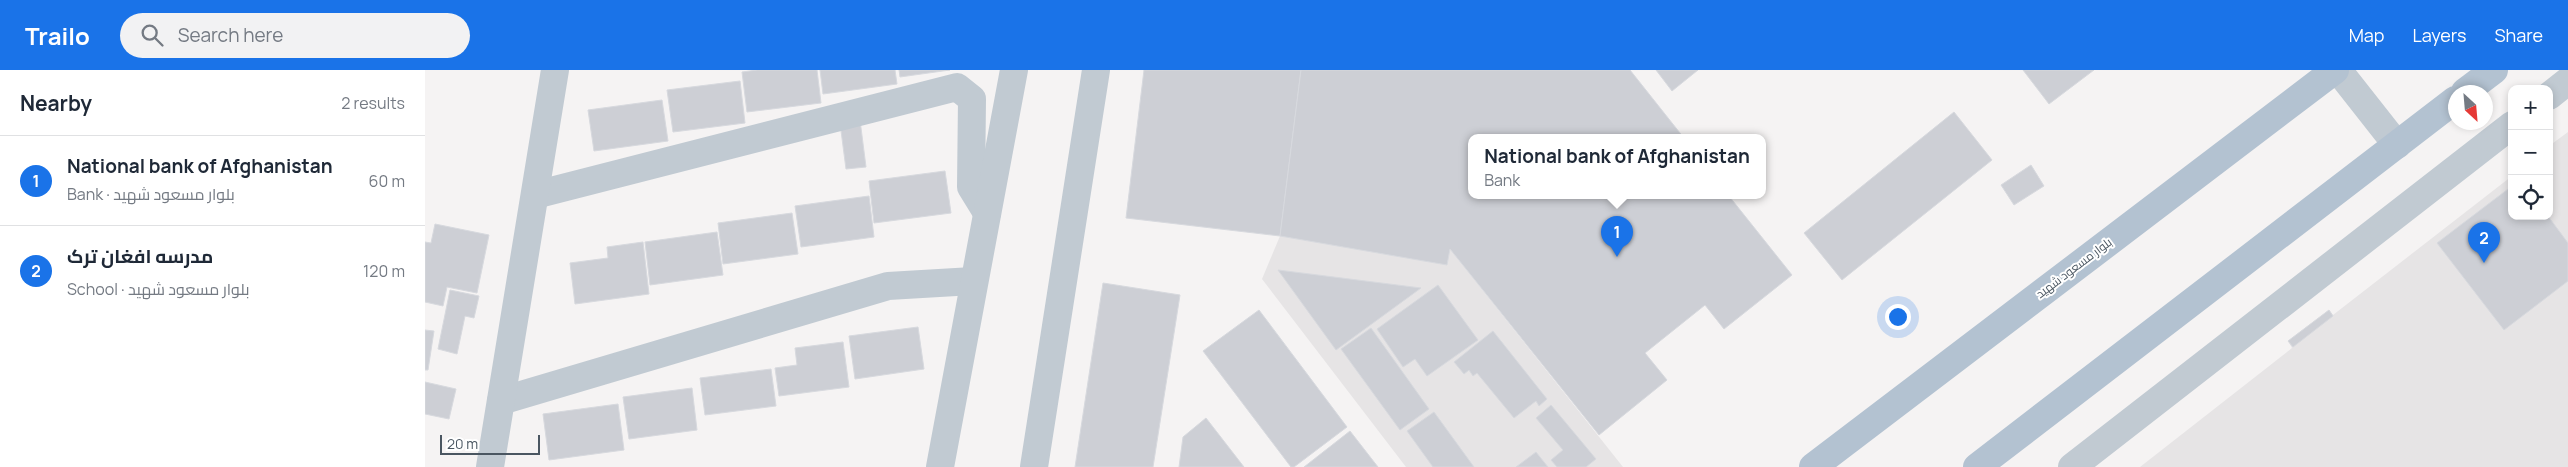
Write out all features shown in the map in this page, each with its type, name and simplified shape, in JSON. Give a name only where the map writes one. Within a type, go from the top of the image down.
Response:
[{"type":"main road","name":"بلوار مسعود شهید","points":[[1813,467],[2336,70]]},
{"type":"main road","points":[[2474,85],[2494,70]]},
{"type":"main road","points":[[1977,467],[2448,105]]},
{"type":"street","points":[[490,467],[555,70]]},
{"type":"street","points":[[939,467],[973,281],[1015,70]]},
{"type":"street","points":[[1034,467],[1096,70]]},
{"type":"street","points":[[2336,70],[2397,145]]},
{"type":"street","points":[[2553,93],[2568,81]]},
{"type":"street","points":[[535,195],[957,87],[972,99],[971,187],[987,213]]},
{"type":"street","points":[[2072,467],[2508,128]]},
{"type":"street","points":[[501,401],[888,286],[973,281]]},
{"type":"shaded area","points":[[2568,132],[2568,467],[2140,467],[2292,348],[2288,341],[2329,310],[2333,315],[2508,179],[2508,220],[2553,220],[2553,143]]},
{"type":"shaded area","points":[[1280,236],[1447,265],[1450,249],[1623,467],[1406,467],[1262,279]]},
{"type":"building","points":[[757,70],[817,70],[821,103],[747,112],[742,72]]},
{"type":"building","points":[[820,70],[895,70],[897,84],[823,94]]},
{"type":"building","points":[[899,70],[950,70],[900,77]]},
{"type":"building","points":[[1144,70],[1301,70],[1280,236],[1126,218]]},
{"type":"building","points":[[1301,70],[1630,70],[1681,134],[1468,134],[1468,199],[1731,199],[1792,275],[1724,329],[1705,305],[1645,353],[1667,380],[1599,435],[1450,249],[1447,265],[1280,236]]},
{"type":"building","points":[[1656,70],[1698,70],[1672,91]]},
{"type":"building","points":[[2023,70],[2094,70],[2049,104]]},
{"type":"building","points":[[740,81],[745,123],[673,132],[667,90]]},
{"type":"building","points":[[662,100],[668,141],[594,151],[588,110]]},
{"type":"building","points":[[1954,112],[1992,160],[1842,280],[1804,233]]},
{"type":"building","points":[[860,120],[866,167],[846,169],[840,123]]},
{"type":"building","points":[[2031,165],[2044,186],[2014,205],[2001,185]]},
{"type":"building","points":[[945,171],[951,213],[874,223],[869,181]]},
{"type":"building","points":[[2508,189],[2508,220],[2551,220],[2568,243],[2568,281],[2504,330],[2437,243]]},
{"type":"building","points":[[869,196],[874,237],[801,247],[795,206]]},
{"type":"building","points":[[792,213],[798,254],[723,264],[718,223]]},
{"type":"building","points":[[435,224],[489,235],[477,293],[447,287],[443,306],[425,302],[425,242],[431,243]]},
{"type":"building","points":[[717,232],[723,275],[650,285],[645,242]]},
{"type":"building","points":[[643,242],[649,294],[575,304],[570,263],[608,258],[607,247]]},
{"type":"building","points":[[1278,270],[1421,288],[1336,350]]},
{"type":"building","points":[[1103,283],[1180,295],[1153,467],[1075,467]]},
{"type":"building","points":[[1438,285],[1478,340],[1427,376],[1415,359],[1403,367],[1377,329]]},
{"type":"building","points":[[450,290],[479,296],[474,318],[465,316],[457,354],[438,349]]},
{"type":"building","points":[[1259,310],[1347,427],[1294,467],[1291,467],[1203,351]]},
{"type":"building","points":[[2329,310],[2333,316],[2293,347],[2288,341]]},
{"type":"building","points":[[918,327],[924,369],[855,379],[849,336]]},
{"type":"building","points":[[1371,328],[1429,409],[1400,430],[1341,349]]},
{"type":"building","points":[[425,330],[434,331],[428,370],[425,370]]},
{"type":"building","points":[[1493,331],[1547,399],[1539,406],[1536,401],[1514,418],[1477,373],[1473,376],[1469,370],[1464,374],[1454,362]]},
{"type":"building","points":[[843,342],[849,387],[779,396],[775,368],[797,365],[795,348]]},
{"type":"building","points":[[771,369],[776,406],[705,415],[700,378]]},
{"type":"building","points":[[425,382],[456,389],[449,419],[425,414]]},
{"type":"building","points":[[692,388],[697,430],[629,439],[623,397]]},
{"type":"building","points":[[618,404],[624,450],[549,460],[543,414]]},
{"type":"building","points":[[1551,405],[1596,459],[1586,467],[1557,467],[1551,460],[1563,450],[1536,418]]},
{"type":"building","points":[[1434,412],[1474,467],[1433,467],[1407,431]]},
{"type":"building","points":[[1206,418],[1244,467],[1179,467],[1183,437]]},
{"type":"building","points":[[1350,431],[1378,467],[1304,467]]},
{"type":"building","points":[[1536,452],[1548,467],[1516,467]]},
{"type":"place","name":"National bank of Afghanistan","points":[[1617,257]]},
{"type":"place","name":"مدرسه افغان ترک","points":[[2484,263]]}]
